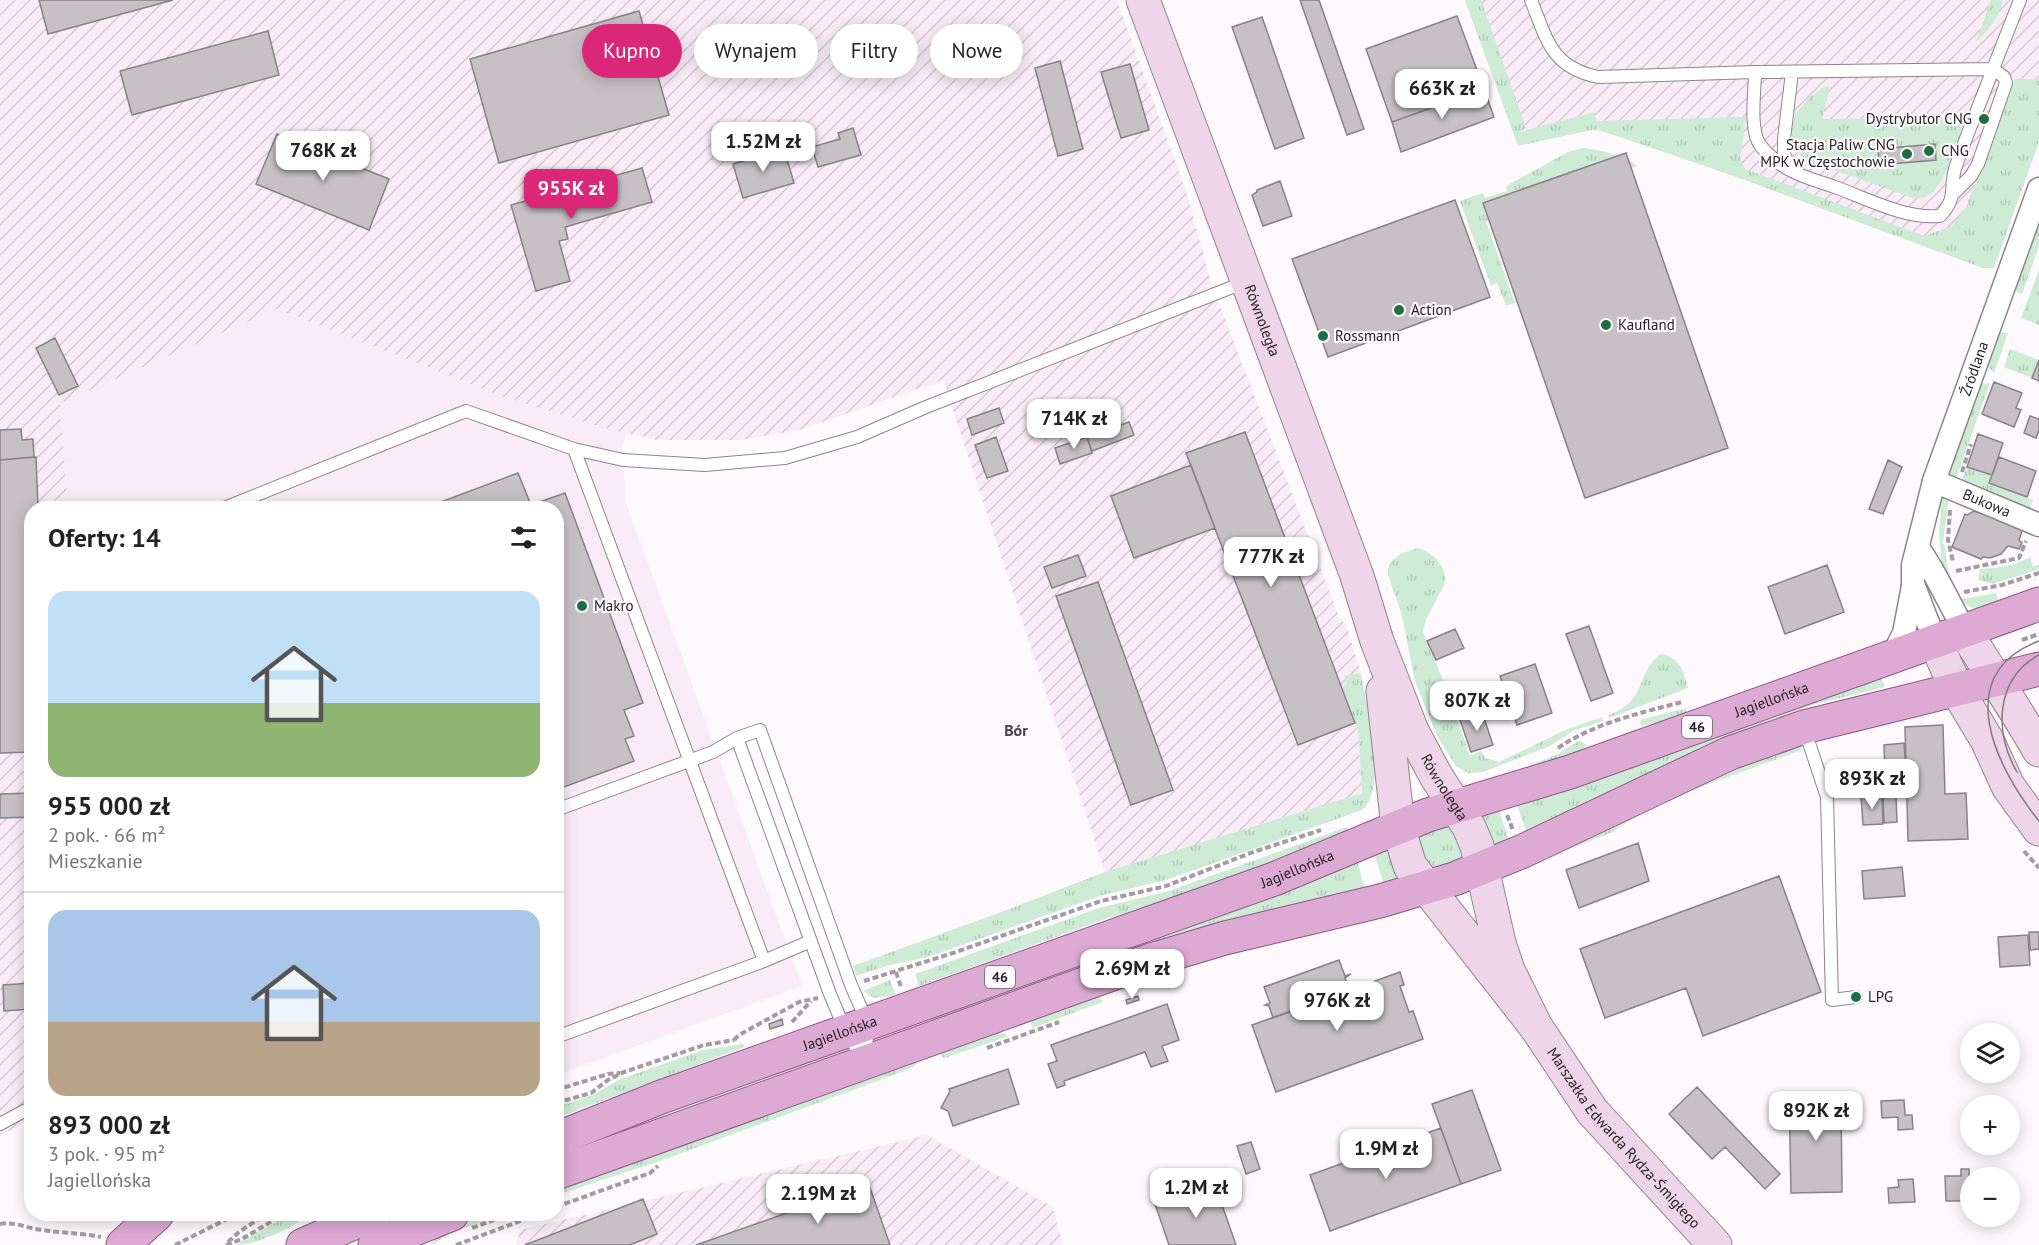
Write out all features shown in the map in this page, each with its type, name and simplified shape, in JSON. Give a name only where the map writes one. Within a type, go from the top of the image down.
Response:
[{"type":"main road","name":"Jagiellońska","points":[[564,1136],[661,1096],[1274,879],[1398,827],[1456,806],[1570,772],[2039,604]]},
{"type":"main road","name":"46","points":[[564,1170],[1151,960],[1225,938],[1426,888],[1482,869],[1720,758],[1804,727],[2039,669]]},
{"type":"main road","points":[[124,1244],[149,1221]]},
{"type":"main road","points":[[303,1245],[332,1222]]},
{"type":"main road","points":[[375,1245],[434,1227]]},
{"type":"street","name":"Równoległa","points":[[1143,0],[1358,576],[1377,642],[1412,731],[1436,776],[1469,827],[1477,846],[1482,869]]},
{"type":"street","name":"Źródlana","points":[[1892,657],[1904,633],[1913,585],[1913,565],[1934,480],[2039,189]]},
{"type":"street","name":"Bukowa","points":[[1934,480],[1959,480],[2034,528]]},
{"type":"street","points":[[1918,548],[1932,568],[1945,597],[1957,690],[1987,740],[2008,786],[2039,829]]},
{"type":"street","name":"Źródlana","points":[[1913,585],[1950,636]]},
{"type":"street","points":[[1950,636],[1995,680],[2006,694],[2039,750]]},
{"type":"street","name":"Równoległa","points":[[1377,642],[1398,827]]},
{"type":"street","name":"Marszałka Edwarda Rydza-Śmigłego","points":[[1398,827],[1410,866],[1536,1027],[1592,1111],[1715,1245]]},
{"type":"street","name":"Marszałka Edwarda Rydza-Śmigłego","points":[[1482,869],[1508,970],[1536,1027]]},
{"type":"lane","points":[[1532,0],[1549,44],[1557,55],[1566,65],[1598,77],[1755,72],[1993,69],[2004,77],[2006,83],[1978,164],[1971,177],[1953,193]]},
{"type":"lane","points":[[1755,72],[1756,138],[1770,155],[1791,171],[1908,214],[1940,216],[1948,208],[1953,193],[1955,171],[2020,0]]},
{"type":"lane","points":[[1791,171],[1784,154],[1784,139],[1792,72]]},
{"type":"lane","points":[[241,501],[466,411],[574,449],[623,460],[705,465],[785,458],[857,437],[926,407],[1249,281]]},
{"type":"lane","points":[[574,449],[764,961]]},
{"type":"lane","points":[[1804,727],[1827,797],[1832,1000],[1856,997]]},
{"type":"lane","points":[[564,807],[713,752],[737,738],[760,730],[851,985],[865,1062]]},
{"type":"lane","points":[[737,738],[811,941],[857,1028],[865,1062]]},
{"type":"lane","points":[[564,1034],[764,961],[811,941]]},
{"type":"lane","points":[[0,1124],[24,1111]]},
{"type":"path","points":[[1959,480],[1951,505],[1948,540],[1959,582]]},
{"type":"path","points":[[1956,571],[2019,558],[2034,528]]},
{"type":"path","points":[[1962,592],[2002,585],[2039,573]]},
{"type":"path","points":[[2022,640],[2039,634]]},
{"type":"path","points":[[1553,751],[1574,737],[1608,723],[1689,701]]},
{"type":"path","points":[[1507,813],[1514,832]]},
{"type":"path","points":[[859,983],[1101,901],[1166,886],[1253,852],[1321,830]]},
{"type":"path","points":[[896,971],[903,992]]},
{"type":"path","points":[[564,1088],[608,1074],[624,1072],[704,1045],[734,1040],[799,1002],[811,1001],[790,1024]]},
{"type":"path","points":[[979,1051],[1063,1021]]},
{"type":"path","points":[[564,1101],[591,1093],[624,1072]]},
{"type":"path","points":[[564,1204],[651,1173],[658,1166]]},
{"type":"path","points":[[175,1245],[223,1221]]},
{"type":"path","points":[[226,1245],[238,1232],[255,1221]]},
{"type":"path","points":[[226,1245],[242,1239],[272,1221]]},
{"type":"path","points":[[456,1245],[520,1221]]},
{"type":"path","points":[[0,1224],[7,1223],[42,1230],[105,1237],[124,1244]]},
{"type":"shaded area","points":[[0,0],[1117,0],[1186,191],[1212,285],[1340,619],[1346,624],[1361,673],[1358,729],[1362,793],[1105,872],[943,380],[800,430],[741,440],[657,440],[608,429],[504,397],[277,309],[60,403],[67,501],[24,501],[24,1123],[0,1136]]},
{"type":"shaded area","points":[[1465,0],[2039,0],[2039,116],[1983,268],[1641,142],[1581,126],[1518,146]]},
{"type":"shaded area","points":[[277,309],[504,397],[626,433],[623,448],[625,500],[802,986],[564,1072],[564,501],[67,501],[60,402]]},
{"type":"shaded area","points":[[927,1135],[1053,1207],[1063,1245],[516,1245],[520,1230]]},
{"type":"green space","points":[[1465,0],[1481,0],[1526,128],[1519,132],[1595,112],[1596,121],[1746,117],[1740,158],[1745,169],[1924,236],[1952,226],[1966,207],[2015,79],[2039,79],[2039,142],[1994,268],[1983,268],[1737,177],[1596,129],[1518,146]]},
{"type":"green space","points":[[1991,0],[2003,0],[1996,19],[1975,44]]},
{"type":"green space","points":[[1825,86],[1830,88],[1822,119],[1965,118],[1945,173],[1934,191],[1925,197],[1913,198],[1805,160],[1792,144],[1791,128],[1796,113],[1810,97]]},
{"type":"green space","points":[[1582,148],[1620,156],[1637,166],[1486,221],[1515,303],[1506,306],[1497,283],[1491,286],[1460,201],[1483,193],[1485,198],[1507,191],[1506,186],[1568,152]]},
{"type":"green space","points":[[2037,226],[2039,226],[2039,246],[2022,294],[2015,288]]},
{"type":"green space","points":[[2039,270],[2039,325],[2021,318]]},
{"type":"green space","points":[[1999,333],[2008,333],[1994,373],[1987,366]]},
{"type":"green space","points":[[2010,349],[2039,360],[2032,378],[2004,367]]},
{"type":"green space","points":[[1990,383],[1956,479],[1949,473],[1981,384]]},
{"type":"green space","points":[[1967,467],[1992,475],[1989,484],[2033,500],[2029,511],[1960,484]]},
{"type":"green space","points":[[1949,497],[1943,542],[1950,584],[1942,570],[1939,533],[1942,498]]},
{"type":"green space","points":[[1418,548],[1435,557],[1444,573],[1444,585],[1425,622],[1423,632],[1470,756],[1481,751],[1485,758],[1499,762],[1565,730],[1602,717],[1603,721],[1575,730],[1550,746],[1483,772],[1468,773],[1456,766],[1437,736],[1415,681],[1401,612],[1388,575],[1391,562],[1400,554]]},
{"type":"green space","points":[[2030,557],[2033,566],[2039,565],[2039,569],[1993,584],[1978,580],[1980,569],[2006,566]]},
{"type":"green space","points":[[1996,593],[2000,607],[1977,610],[1957,600]]},
{"type":"green space","points":[[1663,654],[1678,663],[1688,688],[1609,718],[1609,715],[1630,702],[1651,663]]},
{"type":"green space","points":[[1879,672],[1885,687],[1816,704],[1773,718],[1528,836],[1515,799]]},
{"type":"green space","points":[[1361,673],[1371,724],[1375,765],[1370,799],[1362,810],[1166,880],[1103,895],[928,957],[890,965],[856,976],[853,966],[1105,872],[1362,793],[1358,729],[1342,687],[1347,685],[1344,676]]},
{"type":"green space","points":[[1688,708],[1683,717],[1641,726],[1642,719]]},
{"type":"green space","points":[[1580,740],[1587,746],[1556,765],[1508,774],[1556,755]]},
{"type":"green space","points":[[1800,745],[1802,750],[1654,804],[1613,832],[1539,861],[1699,777]]},
{"type":"green space","points":[[1497,804],[1510,844],[1488,854],[1477,812]]},
{"type":"green space","points":[[1431,824],[1456,827],[1464,857],[1440,872],[1424,864],[1418,837]]},
{"type":"green space","points":[[1347,827],[1351,838],[1154,908],[1108,918],[919,986],[915,974],[1099,908],[1169,891]]},
{"type":"green space","points":[[1386,843],[1406,880],[1385,888],[1373,850]]},
{"type":"green space","points":[[1356,856],[1366,893],[932,1026],[928,1013]]},
{"type":"green space","points":[[890,980],[896,995],[874,998],[863,991]]},
{"type":"green space","points":[[1100,997],[1103,1002],[1032,1028],[1033,1018],[1080,998]]},
{"type":"green space","points":[[1000,1032],[1009,1036],[945,1058],[939,1051]]},
{"type":"green space","points":[[743,1044],[744,1047],[564,1115],[564,1105],[592,1095],[621,1079],[703,1050]]},
{"type":"green space","points":[[913,1054],[917,1064],[910,1069],[660,1161],[564,1193],[564,1181]]},
{"type":"green space","points":[[278,1221],[299,1221],[274,1235],[254,1242],[235,1245]]},
{"type":"green space","points":[[462,1221],[484,1221],[448,1234],[431,1244]]},
{"type":"building","points":[[39,0],[173,0],[48,34]]},
{"type":"building","points":[[1300,0],[1319,0],[1364,129],[1347,135]]},
{"type":"building","points":[[639,11],[643,24],[593,24]]},
{"type":"building","points":[[1457,16],[1484,89],[1392,122],[1366,49]]},
{"type":"building","points":[[1262,17],[1304,138],[1275,149],[1232,27]]},
{"type":"building","points":[[582,27],[582,78],[658,78],[669,115],[499,163],[470,59]]},
{"type":"building","points":[[268,31],[279,75],[132,115],[120,71]]},
{"type":"building","points":[[1060,61],[1083,149],[1058,156],[1035,68]]},
{"type":"building","points":[[1130,64],[1149,130],[1121,138],[1101,72]]},
{"type":"building","points":[[1484,89],[1494,117],[1401,152],[1392,122]]},
{"type":"building","points":[[853,128],[861,155],[818,167],[812,147],[840,139],[838,133]]},
{"type":"building","points":[[277,134],[389,179],[369,230],[256,184]]},
{"type":"building","name":"Stacja Paliw CNG MPK w Częstochowie","points":[[1935,144],[1936,160],[1879,165],[1878,149]]},
{"type":"building","points":[[784,149],[794,183],[743,198],[733,164]]},
{"type":"building","name":"Kaufland","points":[[1626,153],[1728,448],[1585,498],[1483,203]]},
{"type":"building","points":[[642,168],[652,202],[565,227],[568,239],[559,241],[570,281],[536,291],[511,205]]},
{"type":"building","points":[[1280,181],[1292,216],[1263,226],[1252,195],[1257,190]]},
{"type":"building","points":[[1455,200],[1490,297],[1328,357],[1292,259]]},
{"type":"building","points":[[55,338],[78,386],[59,395],[36,348]]},
{"type":"building","points":[[2039,360],[2039,381],[2032,378]]},
{"type":"building","points":[[1994,382],[2022,393],[2016,408],[2021,410],[2014,427],[1982,414]]},
{"type":"building","points":[[999,408],[1004,423],[972,435],[967,419]]},
{"type":"building","points":[[2030,416],[2039,419],[2036,438],[2024,433]]},
{"type":"building","points":[[1129,422],[1134,435],[1092,451],[1087,437]]},
{"type":"building","points":[[21,429],[22,440],[33,439],[34,457],[0,460],[0,430]]},
{"type":"building","points":[[1245,432],[1355,723],[1298,745],[1186,453]]},
{"type":"building","points":[[1978,434],[2003,443],[1992,475],[1967,467]]},
{"type":"building","points":[[996,437],[1008,471],[987,478],[975,445]]},
{"type":"building","points":[[1087,437],[1092,453],[1060,464],[1055,448]]},
{"type":"building","points":[[36,457],[38,501],[24,501],[24,752],[0,753],[0,460]]},
{"type":"building","points":[[1999,457],[2036,471],[2027,497],[1989,483]]},
{"type":"building","points":[[1888,460],[1902,467],[1883,514],[1869,509]]},
{"type":"building","points":[[1191,465],[1215,528],[1134,558],[1111,496]]},
{"type":"building","name":"Makro","points":[[518,473],[529,501],[444,501]]},
{"type":"building","name":"Makro","points":[[565,493],[643,703],[624,710],[634,736],[625,739],[634,761],[564,787],[564,501],[542,501]]},
{"type":"building","points":[[1974,511],[2023,528],[2019,540],[2022,543],[2019,549],[2008,546],[2001,554],[1981,559],[1952,547],[1965,514]]},
{"type":"building","points":[[1078,555],[1086,576],[1052,588],[1044,567]]},
{"type":"building","points":[[1827,565],[1844,612],[1785,634],[1768,587]]},
{"type":"building","points":[[1098,582],[1173,790],[1131,805],[1056,596]]},
{"type":"building","points":[[1589,626],[1613,693],[1591,701],[1566,634]]},
{"type":"building","points":[[1455,629],[1464,648],[1436,660],[1427,641]]},
{"type":"building","points":[[1535,664],[1552,713],[1517,725],[1500,676]]},
{"type":"building","points":[[1482,712],[1493,745],[1471,752],[1460,720]]},
{"type":"building","points":[[1943,725],[1945,794],[1966,793],[1968,839],[1908,841],[1905,727]]},
{"type":"building","points":[[1904,743],[1906,773],[1899,774],[1898,770],[1885,770],[1884,745]]},
{"type":"building","points":[[24,793],[24,817],[0,818],[0,794]]},
{"type":"building","points":[[1882,795],[1883,824],[1863,825],[1861,796]]},
{"type":"building","points":[[1896,796],[1897,822],[1884,823],[1883,797]]},
{"type":"building","points":[[1638,843],[1649,881],[1579,908],[1566,870]]},
{"type":"building","points":[[1902,867],[1905,896],[1864,899],[1862,871]]},
{"type":"building","points":[[1779,876],[1821,992],[1703,1036],[1686,988],[1605,1018],[1580,949]]},
{"type":"building","points":[[2029,932],[2039,932],[2039,949],[2030,950]]},
{"type":"building","points":[[2028,935],[2030,965],[2000,967],[1998,937]]},
{"type":"building","points":[[1339,960],[1345,976],[1351,974],[1345,978],[1350,990],[1273,1018],[1269,1006],[1265,1005],[1270,1003],[1264,987]]},
{"type":"building","points":[[1400,972],[1404,985],[1400,986],[1409,1012],[1413,1011],[1423,1039],[1276,1092],[1252,1025]]},
{"type":"building","points":[[24,984],[24,1010],[4,1011],[3,985]]},
{"type":"building","points":[[1138,996],[1139,1000],[1127,1004],[1126,1000]]},
{"type":"building","points":[[1167,1004],[1179,1040],[1162,1046],[1168,1061],[1151,1067],[1145,1052],[1064,1081],[1065,1085],[1057,1088],[1048,1064],[1057,1061],[1051,1045]]},
{"type":"building","points":[[782,1019],[783,1025],[770,1029],[769,1024]]},
{"type":"building","points":[[1008,1069],[1019,1104],[953,1126],[948,1111],[941,1108],[949,1089]]},
{"type":"building","points":[[1697,1087],[1780,1174],[1765,1189],[1725,1147],[1712,1159],[1669,1114]]},
{"type":"building","points":[[1472,1090],[1501,1170],[1461,1184],[1432,1104]]},
{"type":"building","points":[[1841,1092],[1842,1192],[1791,1193],[1789,1093]]},
{"type":"building","points":[[1904,1100],[1905,1115],[1912,1115],[1913,1129],[1898,1130],[1898,1117],[1882,1118],[1881,1101]]},
{"type":"building","points":[[1441,1128],[1461,1184],[1330,1231],[1310,1175]]},
{"type":"building","points":[[1251,1142],[1260,1169],[1246,1174],[1237,1146]]},
{"type":"building","points":[[1945,1176],[1960,1176],[1960,1201],[1946,1201]]},
{"type":"building","points":[[1913,1179],[1915,1202],[1889,1203],[1888,1188],[1899,1187],[1898,1180]]},
{"type":"building","points":[[1214,1182],[1236,1245],[1169,1245],[1155,1204]]},
{"type":"building","points":[[869,1185],[890,1245],[696,1245],[832,1197]]},
{"type":"building","points":[[643,1199],[657,1234],[630,1245],[525,1245]]},
{"type":"tram line","points":[[2039,641],[2011,656],[1995,676],[1988,699],[1990,724],[1997,750],[2023,800],[2039,821]]},
{"type":"tram line","points":[[2017,772],[2005,740],[2002,724],[2003,708],[2014,678],[2024,665],[2039,655]]},
{"type":"place","name":"Dystrybutor CNG","points":[[1984,119]]},
{"type":"place","name":"CNG","points":[[1929,151]]},
{"type":"place","name":"Stacja Paliw CNG MPK w Częstochowie","points":[[1907,154]]},
{"type":"place","name":"Action","points":[[1399,310]]},
{"type":"place","name":"Kaufland","points":[[1606,325]]},
{"type":"place","name":"Rossmann","points":[[1323,336]]},
{"type":"place","name":"Makro","points":[[582,606]]},
{"type":"place","name":"LPG","points":[[1856,997]]},
{"type":"district","name":"Bór","points":[[1016,730]]}]
